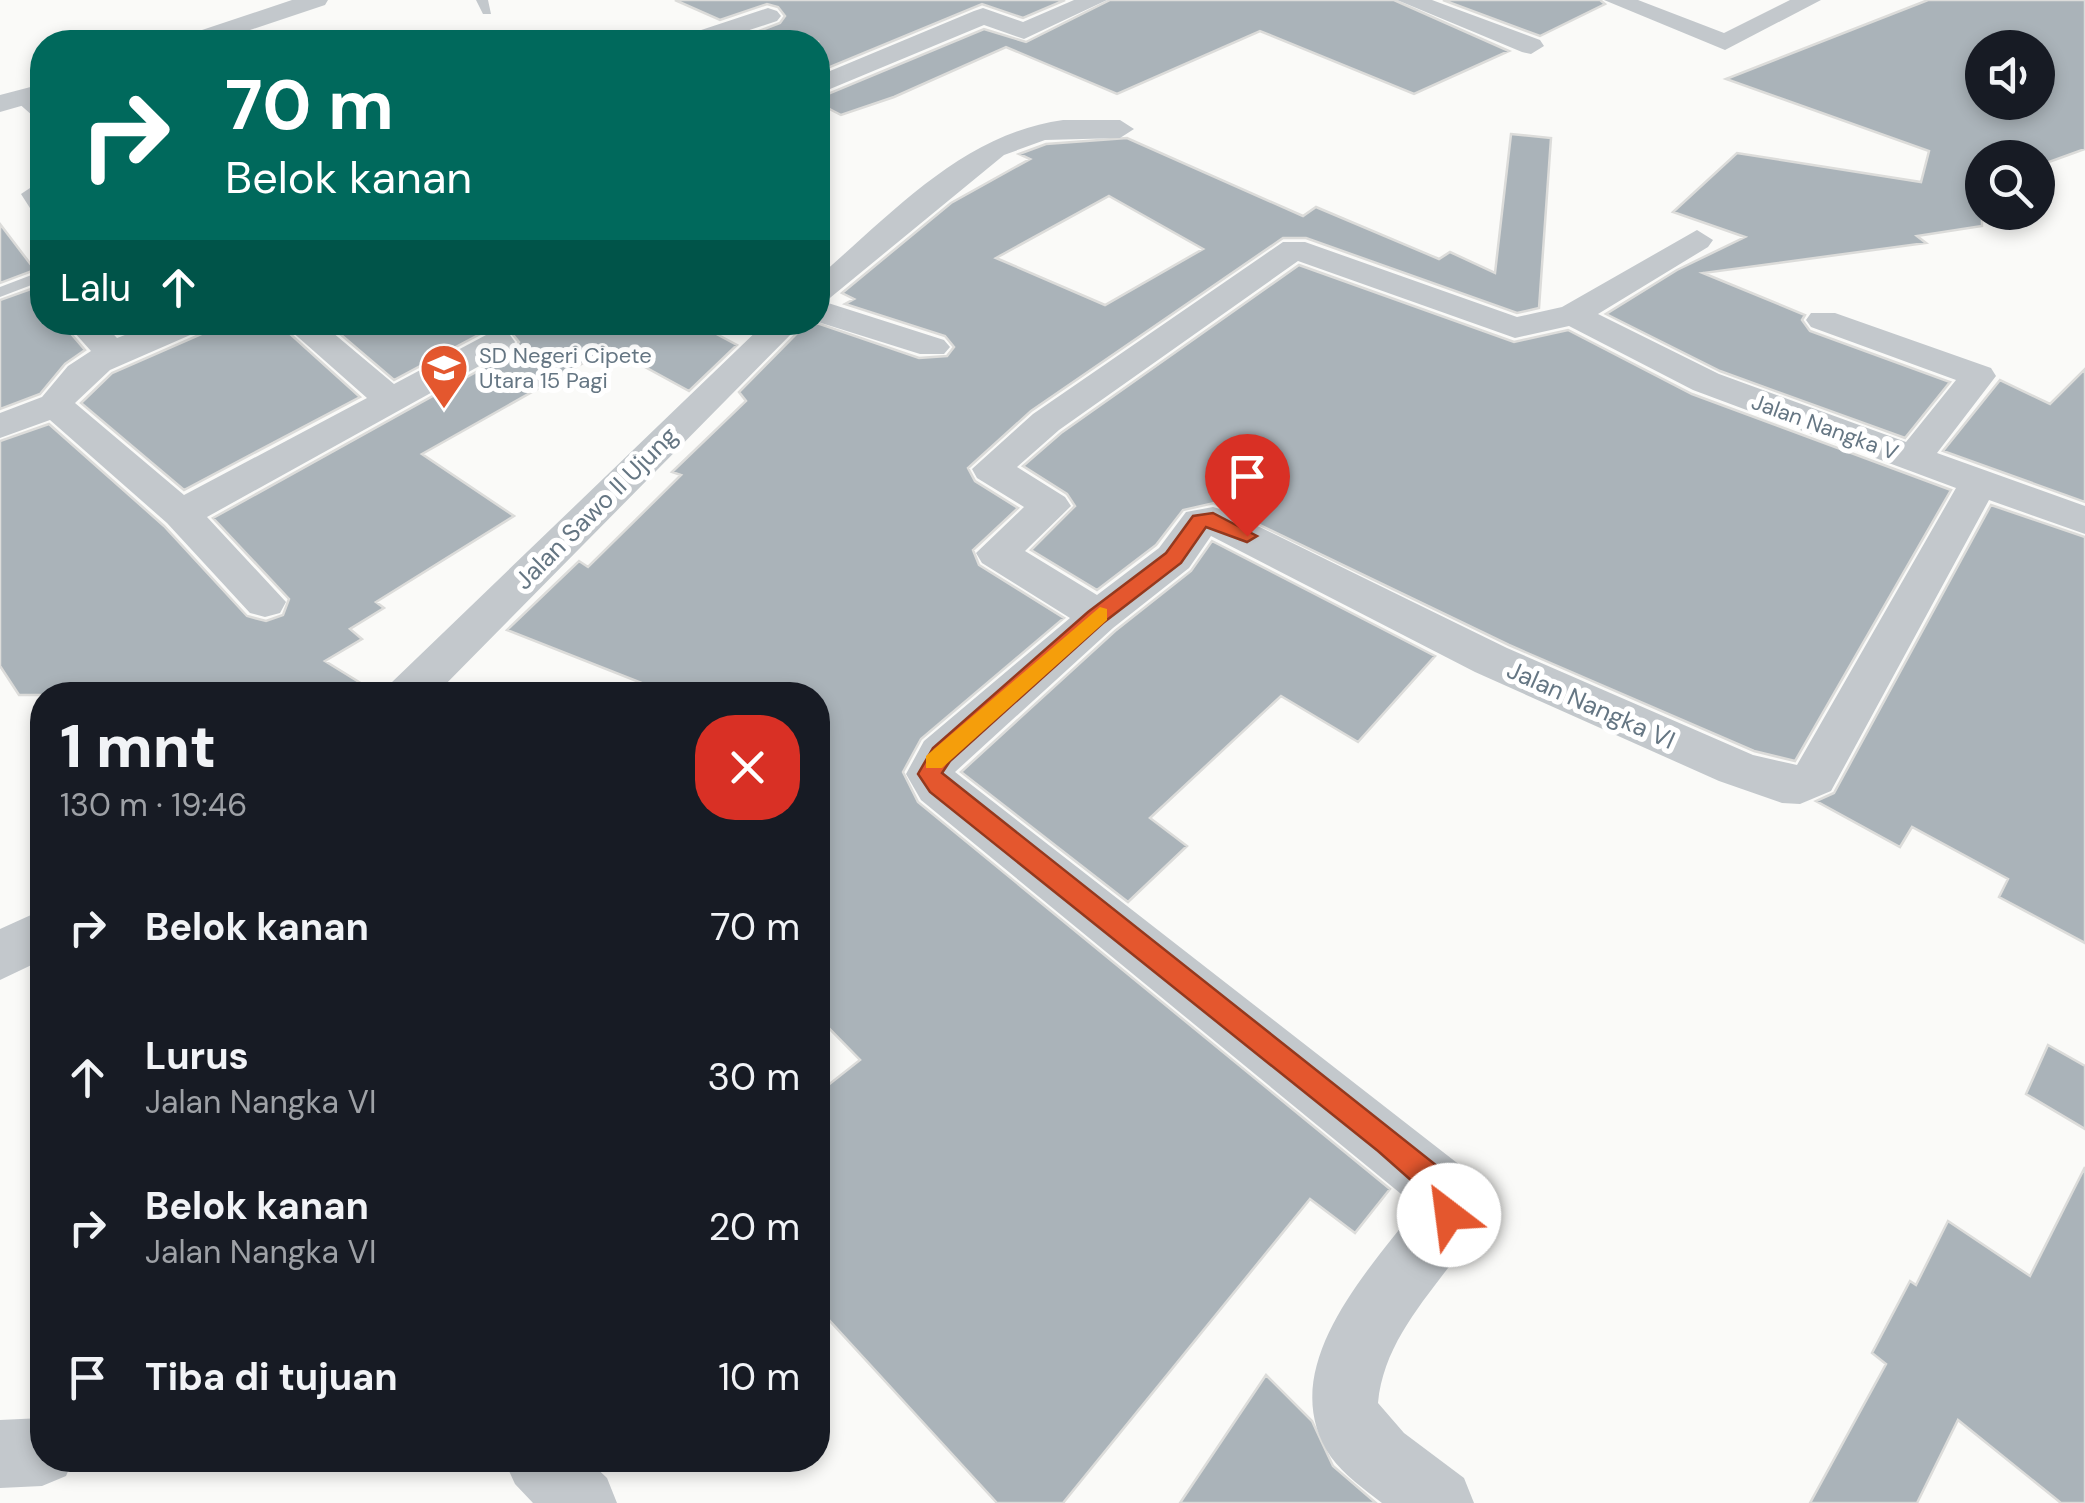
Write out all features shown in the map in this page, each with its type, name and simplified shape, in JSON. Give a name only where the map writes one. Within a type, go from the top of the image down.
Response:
[{"type":"street","points":[[226,30],[316,0]]},
{"type":"street","points":[[1040,0],[1064,14]]},
{"type":"street","points":[[830,81],[983,16],[1024,31],[1095,0]]},
{"type":"street","points":[[1408,0],[1531,46]]},
{"type":"street","points":[[1616,0],[1725,42],[1808,0]]},
{"type":"street","points":[[725,30],[768,16]]},
{"type":"street","points":[[830,284],[976,158],[1002,143],[1056,126],[1120,130]]},
{"type":"street","points":[[1439,1503],[1353,1430],[1342,1402],[1348,1368],[1367,1330],[1449,1215],[1448,1200],[1440,1187],[938,786],[930,774],[942,754],[1096,618],[997,554],[1052,506],[991,468],[1046,422],[1285,252],[1307,251],[1515,328],[1573,315],[1697,240]]},
{"type":"street","points":[[830,315],[932,347]]},
{"type":"street","name":"Jalan Nangka V","points":[[1573,315],[1706,382],[2085,521]]},
{"type":"street","points":[[1823,320],[1978,376],[1912,460]]},
{"type":"street","points":[[94,335],[112,354]]},
{"type":"street","points":[[0,426],[55,405],[64,389],[112,354],[160,335]]},
{"type":"street","points":[[314,335],[392,400]]},
{"type":"street","name":"Jalan Sawo II Ujung","points":[[420,682],[773,335]]},
{"type":"street","points":[[180,514],[498,342]]},
{"type":"street","points":[[55,405],[180,514],[265,602]]},
{"type":"street","name":"Jalan Nangka VI","points":[[1096,618],[1174,558],[1200,520],[1213,520],[1617,719],[1736,768],[1782,784],[1800,785],[1814,778],[1824,763],[1979,482]]},
{"type":"street","points":[[0,956],[30,940]]},
{"type":"street","points":[[0,1454],[30,1453]]},
{"type":"lane","points":[[0,292],[30,281]]},
{"type":"building","points":[[675,0],[1065,0],[1023,18],[982,4],[830,67],[830,30],[762,30],[780,23],[785,16],[778,7],[767,4],[720,20]]},
{"type":"building","points":[[1110,0],[1394,0],[1509,51],[1414,94],[1260,31],[1117,94],[1006,47],[894,97],[841,115],[830,109],[830,93],[984,29],[1026,42]]},
{"type":"building","points":[[1443,0],[1600,0],[1605,4],[1540,36]]},
{"type":"building","points":[[1928,0],[2085,0],[2085,149],[2055,160],[2055,140],[1965,140],[1965,229],[1917,236],[1926,243],[1703,273],[1805,315],[1802,320],[1810,331],[1950,382],[1905,438],[1720,371],[1606,314],[1677,270],[1745,237],[1673,212],[1737,153],[1921,182],[1929,151],[1726,79]]},
{"type":"building","points":[[1511,134],[1551,138],[1539,308],[1517,313],[1306,238],[1283,238],[1031,411],[968,468],[975,481],[1018,508],[973,550],[979,565],[1064,618],[921,739],[903,772],[918,802],[1390,1189],[1355,1233],[1310,1199],[1063,1503],[997,1503],[830,1321],[830,1084],[860,1060],[830,1029],[830,682],[639,682],[507,630],[579,561],[588,567],[681,475],[672,472],[746,401],[739,392],[795,335],[830,335],[830,327],[919,358],[947,356],[954,347],[945,336],[845,304],[854,299],[842,293],[951,203],[1030,159],[1019,154],[1046,144],[1127,138],[1303,216],[1316,207],[1439,259],[1450,252],[1495,273]],"holes":[[[1109,196],[1203,249],[1105,305],[996,258]]]},
{"type":"building","points":[[0,224],[30,263],[30,272],[0,283]]},
{"type":"building","points":[[1299,265],[1514,342],[1568,330],[1692,394],[1951,490],[1795,761],[1754,751],[1509,645],[1214,503],[1183,510],[1156,545],[1097,590],[1031,550],[1075,506],[1067,494],[1023,466],[1061,433]]},
{"type":"building","points":[[30,289],[30,335],[72,335],[85,350],[65,364],[40,394],[0,409],[0,300]]},
{"type":"building","points":[[199,335],[291,335],[360,397],[184,490],[81,403],[112,373]]},
{"type":"building","points":[[341,335],[478,335],[394,380]]},
{"type":"building","points":[[513,335],[718,335],[737,345],[689,391],[610,348],[422,454],[514,516],[376,602],[384,608],[350,629],[362,639],[325,661],[359,682],[30,682],[30,695],[19,695],[0,666],[0,441],[49,424],[164,526],[247,616],[266,621],[283,615],[289,599],[213,518],[512,352],[519,342]]},
{"type":"building","points":[[2085,369],[2085,502],[1943,451],[2000,380],[2050,404]]},
{"type":"building","points":[[1991,505],[2085,537],[2085,943],[1999,897],[2008,879],[1912,827],[1900,847],[1816,801],[1834,793]]},
{"type":"building","points":[[1212,541],[1435,656],[1358,742],[1281,696],[1150,818],[1187,846],[1128,902],[961,772],[1115,631],[1191,571]]},
{"type":"building","points":[[2048,1045],[2085,1066],[2085,1129],[2026,1094]]},
{"type":"building","points":[[2085,1167],[2085,1503],[2061,1503],[1958,1420],[1917,1503],[1810,1503],[1886,1364],[1872,1353],[1910,1281],[1916,1285],[1948,1221],[2030,1276]]},
{"type":"building","points":[[1266,1375],[1312,1421],[1333,1466],[1376,1503],[1180,1503]]},
{"type":"slow traffic","points":[[934,762],[1100,614]]},
{"type":"place","name":"SD Negeri Cipete Utara 15 Pagi","points":[[444,410]]},
{"type":"route","points":[[1247,536],[1213,520],[1200,520],[1174,558],[1096,618],[942,754],[932,764],[930,774],[938,786],[1388,1142],[1440,1187],[1448,1200],[1449,1215]]}]
